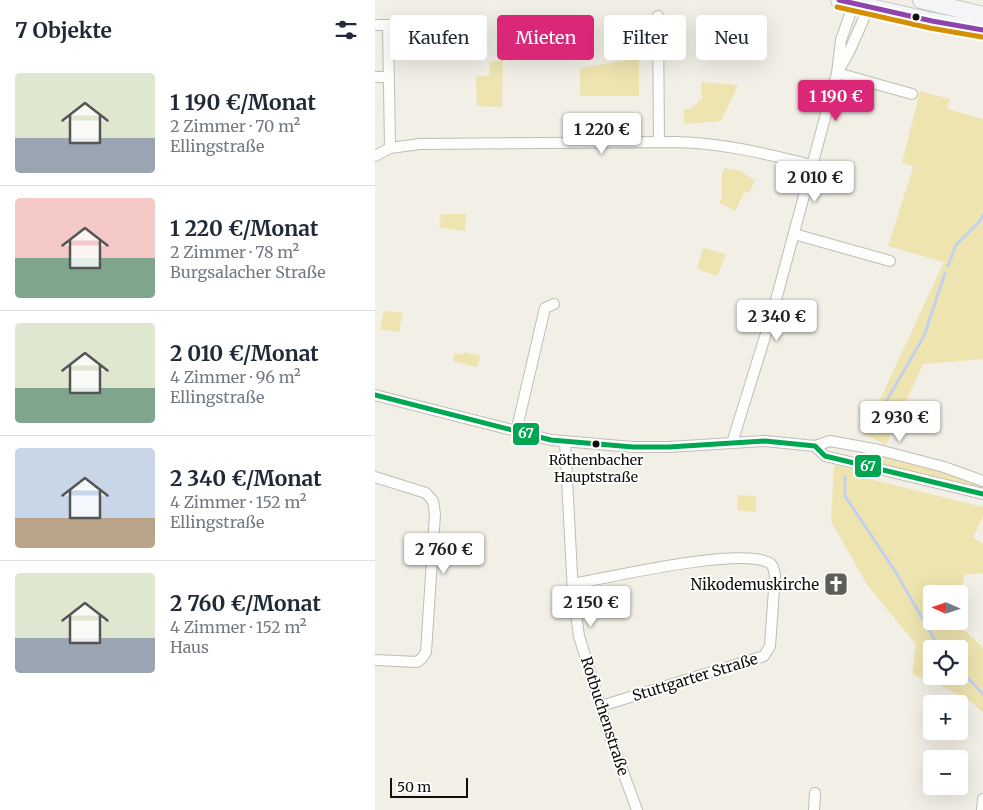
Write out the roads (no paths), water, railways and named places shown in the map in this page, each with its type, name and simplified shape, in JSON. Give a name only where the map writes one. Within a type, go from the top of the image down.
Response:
[{"type":"main road","points":[[921,0],[983,15]]},
{"type":"main road","points":[[858,2],[983,30]]},
{"type":"street","points":[[732,443],[762,349],[794,234],[837,73],[841,40],[858,2]]},
{"type":"street","points":[[837,73],[850,50],[858,2]]},
{"type":"street","points":[[375,26],[388,25],[390,148]]},
{"type":"street","points":[[658,60],[659,142]]},
{"type":"street","points":[[837,73],[912,94]]},
{"type":"street","points":[[375,77],[389,77]]},
{"type":"street","points":[[375,156],[390,148],[420,144],[697,142],[757,151],[812,166]]},
{"type":"street","points":[[794,234],[890,261]]},
{"type":"street","points":[[517,432],[545,308],[554,304]]},
{"type":"street","points":[[375,395],[517,432],[565,441],[633,447],[765,441],[815,446],[830,441],[879,450],[944,467],[983,481]]},
{"type":"street","name":"Rotbuchenstraße","points":[[565,441],[573,584],[579,636],[637,810]]},
{"type":"street","points":[[815,446],[825,456],[983,494]]},
{"type":"street","points":[[375,477],[426,493],[433,501],[435,514],[426,652],[423,658],[417,662],[375,660]]},
{"type":"street","name":"Stuttgarter Straße","points":[[573,584],[687,562],[713,560],[757,559],[769,563],[773,567],[775,575],[770,646],[764,656],[601,706]]},
{"type":"street","points":[[814,810],[815,793]]},
{"type":"street","points":[[982,810],[983,799]]},
{"type":"waterway","points":[[948,266],[956,245],[979,222],[983,215]]},
{"type":"waterway","points":[[869,431],[924,336],[945,273]]},
{"type":"waterway","points":[[845,476],[845,496],[895,571],[935,640]]},
{"type":"waterway","points":[[968,678],[983,694]]},
{"type":"place","name":"Röthenbacher Hauptstraße","points":[[596,444]]},
{"type":"place","name":"Nikodemuskirche","points":[[836,584]]}]
